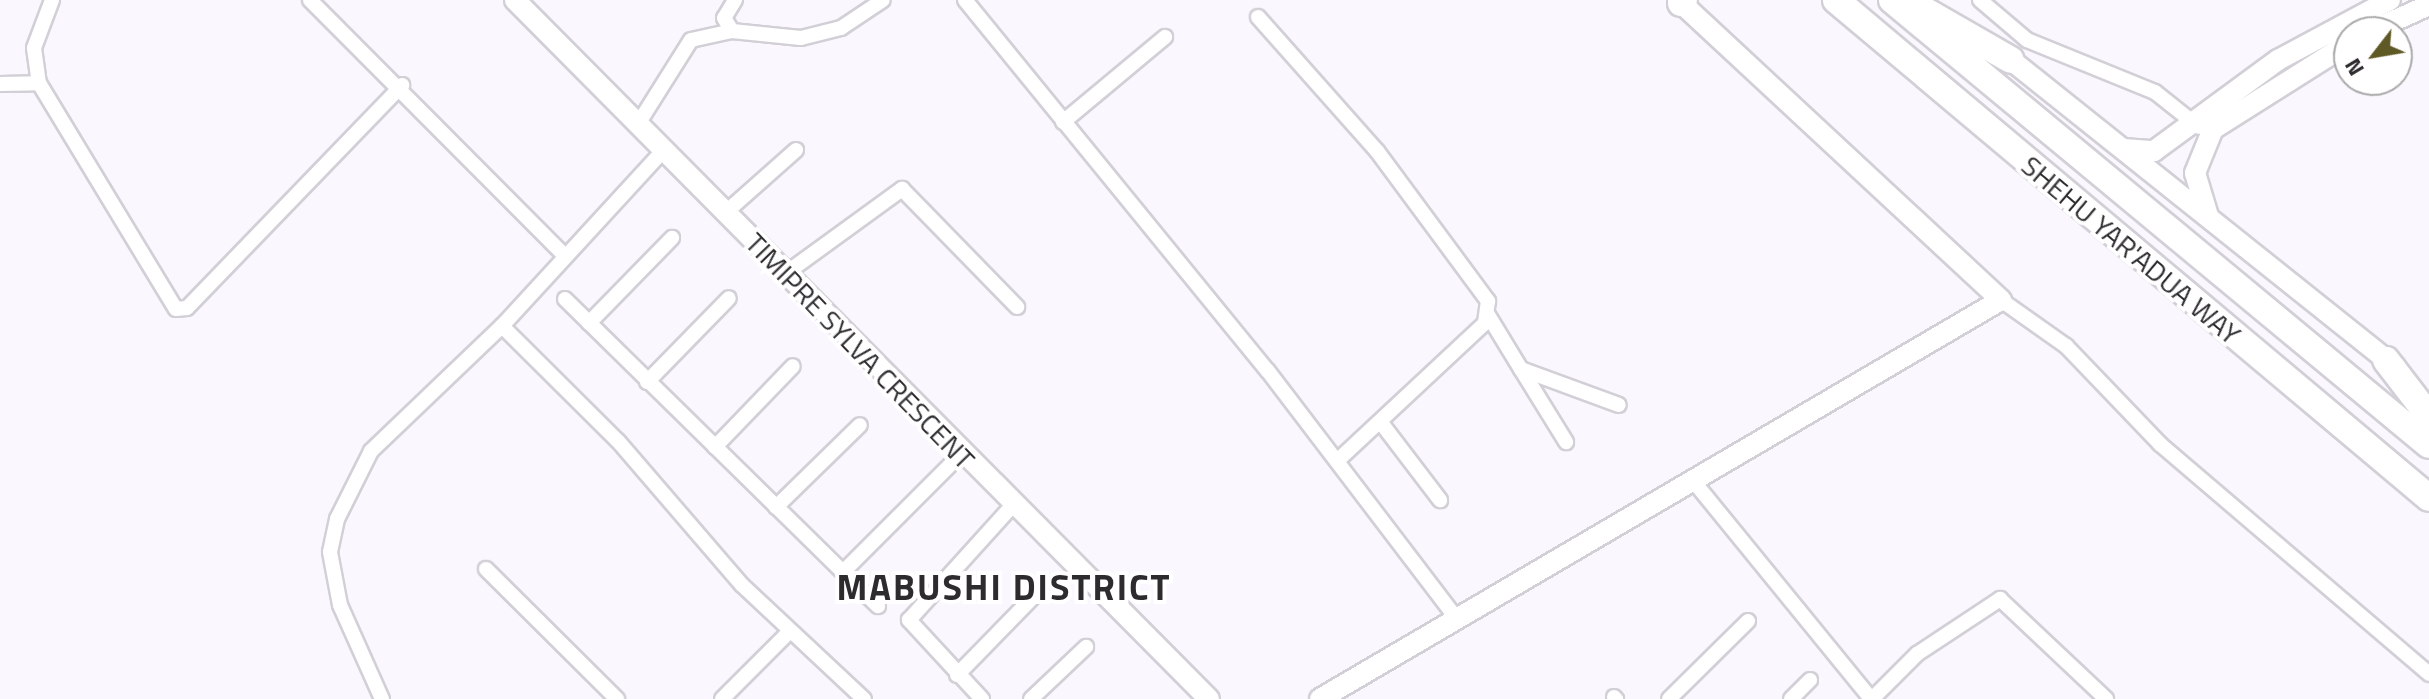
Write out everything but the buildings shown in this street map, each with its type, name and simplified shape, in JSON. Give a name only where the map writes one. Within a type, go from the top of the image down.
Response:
[{"type":"highway","points":[[1817,0],[1865,27]]},
{"type":"highway","name":"SHEHU YAR'ADUA WAY","points":[[1836,0],[2429,498]]},
{"type":"highway","name":"SHEHU YAR'ADUA WAY","points":[[1892,0],[2429,445]]},
{"type":"highway","points":[[1906,0],[2011,60]]},
{"type":"highway","points":[[2386,360],[2429,416]]},
{"type":"street","points":[[52,0],[34,48],[39,83],[176,309],[187,308],[402,85]]},
{"type":"street","points":[[310,0],[402,85],[562,253]]},
{"type":"street","name":"TIMIPRE SYLVA CRESCENT","points":[[515,0],[960,455],[1209,699]]},
{"type":"street","points":[[732,31],[724,18],[735,0]]},
{"type":"street","points":[[965,0],[1338,460],[1458,620]]},
{"type":"street","points":[[1980,0],[2027,40],[2155,92],[2201,129]]},
{"type":"street","points":[[2208,216],[2195,173],[2201,129],[2278,60],[2390,0]]},
{"type":"street","points":[[638,124],[691,40],[732,31],[818,36],[881,1]]},
{"type":"street","points":[[1681,1],[2001,300],[2066,346],[2160,444],[2429,674]]},
{"type":"street","points":[[2405,16],[2429,5]]},
{"type":"street","points":[[1258,17],[1377,151],[1481,285],[1488,315],[1566,442]]},
{"type":"street","points":[[1063,122],[1165,37]]},
{"type":"street","points":[[2118,147],[2154,151],[2201,129],[2333,52]]},
{"type":"street","points":[[2011,60],[2429,396]]},
{"type":"street","points":[[0,84],[39,83]]},
{"type":"street","points":[[382,699],[332,576],[337,519],[394,421],[502,326],[562,253],[664,150]]},
{"type":"street","points":[[725,213],[796,150]]},
{"type":"street","points":[[785,274],[902,189],[1017,307]]},
{"type":"street","points":[[589,323],[672,238]]},
{"type":"street","points":[[647,382],[729,298]]},
{"type":"street","points":[[565,299],[878,606]]},
{"type":"street","points":[[1320,699],[1695,483],[2001,300]]},
{"type":"street","points":[[1338,460],[1382,424],[1488,315]]},
{"type":"street","points":[[502,326],[790,631],[864,699]]},
{"type":"street","points":[[715,447],[793,366]]},
{"type":"street","points":[[1521,369],[1619,405]]},
{"type":"street","points":[[1382,424],[1440,500]]},
{"type":"street","points":[[776,507],[860,425]]},
{"type":"street","points":[[843,572],[960,455]]},
{"type":"street","points":[[1695,483],[1872,699],[1917,654],[2000,599],[2106,699]]},
{"type":"street","points":[[982,699],[909,620],[1012,506]]},
{"type":"street","points":[[486,569],[617,699]]},
{"type":"street","points":[[957,675],[1037,593]]},
{"type":"street","points":[[1669,699],[1748,621]]},
{"type":"street","points":[[722,699],[790,631]]},
{"type":"street","points":[[1031,699],[1086,647]]},
{"type":"street","points":[[1791,699],[1810,680]]},
{"type":"district","name":"MABUSHI DISTRICT","points":[[1004,587]]}]
